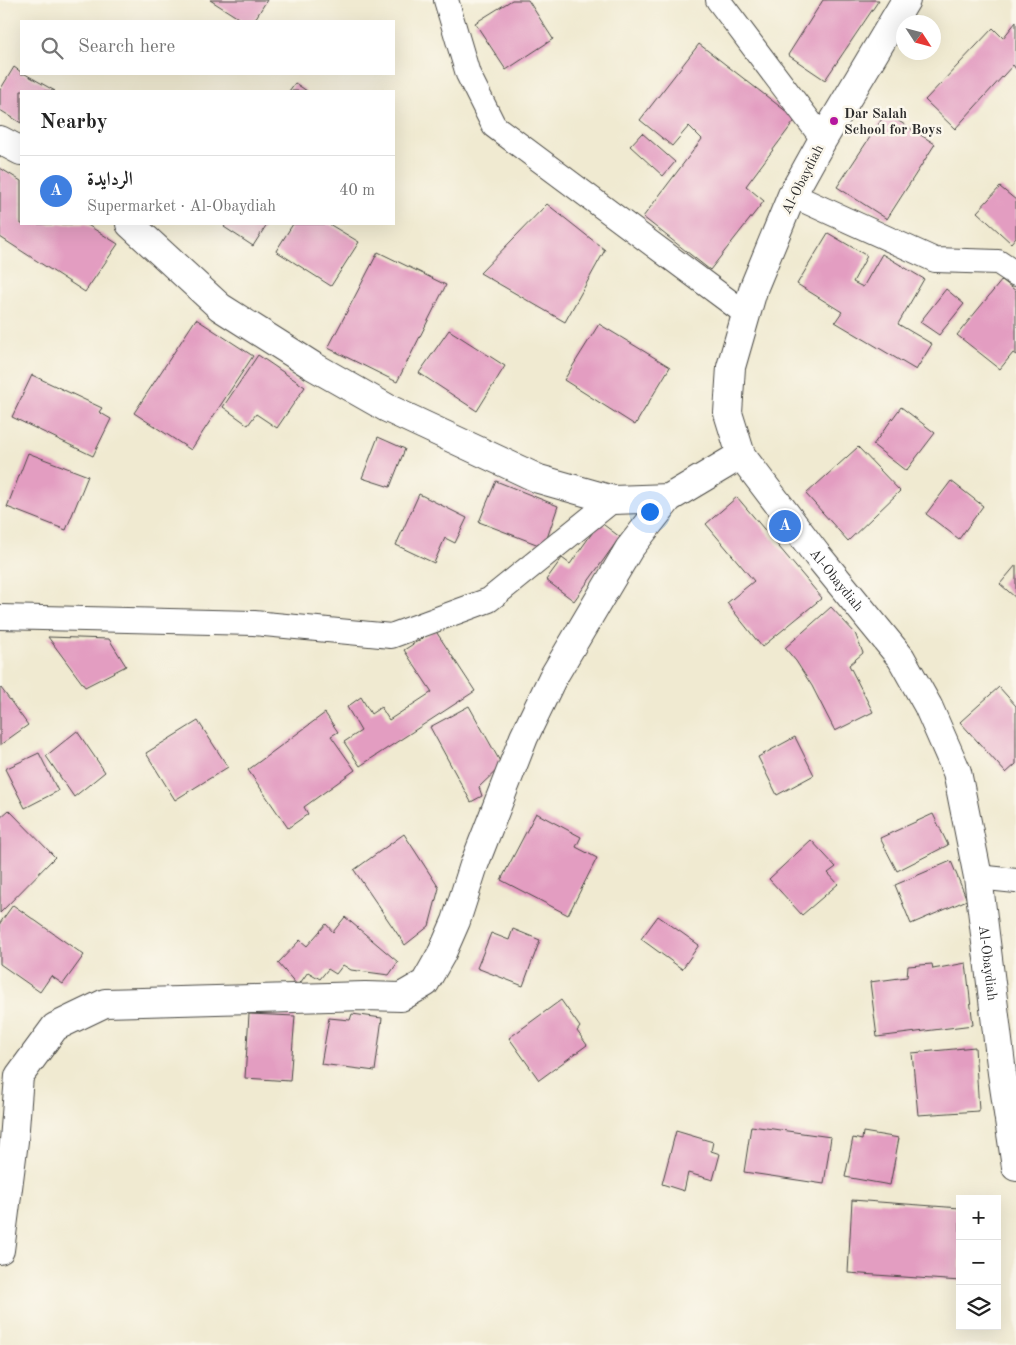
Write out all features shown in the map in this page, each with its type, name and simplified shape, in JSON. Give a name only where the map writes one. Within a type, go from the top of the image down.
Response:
[{"type":"street","points":[[718,0],[823,139]]},
{"type":"street","name":"Al-Obaydiah","points":[[906,0],[823,139],[792,195],[754,287],[746,314],[731,367],[728,413],[740,455],[817,555],[901,658],[928,706],[957,772],[978,877],[1002,1073],[1016,1167]]},
{"type":"street","points":[[454,3],[468,74],[494,126],[746,314]]},
{"type":"street","points":[[0,140],[20,150]]},
{"type":"street","points":[[792,195],[935,260],[998,262],[1016,274]]},
{"type":"street","points":[[131,225],[220,307],[387,408],[539,479],[613,500],[669,498]]},
{"type":"street","points":[[0,1250],[14,1141],[19,1076],[55,1027],[105,1003],[365,996],[401,997],[426,983],[456,921],[474,865],[520,746],[552,679],[629,548],[669,498],[740,455]]},
{"type":"street","points":[[0,618],[254,623],[391,636],[489,600],[613,500]]},
{"type":"street","points":[[978,877],[1016,881]]},
{"type":"building","points":[[210,0],[267,0],[255,20],[241,20]]},
{"type":"building","points":[[512,0],[528,0],[553,39],[506,70],[475,23]]},
{"type":"building","points":[[823,0],[879,0],[825,80],[788,55]]},
{"type":"building","points":[[1016,22],[1016,69],[1013,65],[955,129],[925,100],[993,28],[1003,38]]},
{"type":"building","points":[[699,44],[796,119],[746,186],[764,201],[710,270],[643,217],[702,139],[689,126],[672,146],[640,120]]},
{"type":"building","points":[[14,67],[20,71],[20,75],[27,75],[53,90],[20,90],[20,122],[0,110],[0,90]]},
{"type":"building","points":[[295,83],[306,90],[290,90]]},
{"type":"building","points":[[886,113],[935,144],[887,219],[837,187]]},
{"type":"building","points":[[642,133],[675,162],[663,176],[630,146]]},
{"type":"building","points":[[0,168],[20,180],[20,225],[88,225],[118,244],[85,292],[0,237]]},
{"type":"building","points":[[1000,187],[1016,200],[1016,237],[1011,243],[977,212]]},
{"type":"building","points":[[547,204],[605,250],[565,322],[480,273]]},
{"type":"building","points":[[225,225],[266,225],[253,246],[224,227]]},
{"type":"building","points":[[292,225],[331,225],[359,242],[331,286],[276,251]]},
{"type":"building","points":[[828,233],[867,256],[853,282],[863,287],[882,254],[924,279],[898,324],[932,344],[916,370],[835,322],[842,312],[797,284]]},
{"type":"building","points":[[378,252],[446,285],[397,382],[328,348]]},
{"type":"building","points":[[1002,280],[1016,291],[1016,355],[1013,353],[1000,369],[957,335]]},
{"type":"building","points":[[946,289],[964,304],[939,335],[920,322]]},
{"type":"building","points":[[196,319],[253,356],[191,450],[134,413]]},
{"type":"building","points":[[599,324],[670,367],[635,425],[564,380]]},
{"type":"building","points":[[449,330],[505,366],[477,411],[419,373]]},
{"type":"building","points":[[258,355],[305,387],[277,428],[256,414],[248,425],[223,407]]},
{"type":"building","points":[[32,375],[102,408],[99,412],[111,419],[93,456],[12,417]]},
{"type":"building","points":[[901,407],[935,433],[906,471],[873,445]]},
{"type":"building","points":[[378,437],[405,449],[390,487],[362,478]]},
{"type":"building","points":[[858,447],[900,491],[848,541],[806,494]]},
{"type":"building","points":[[28,453],[88,476],[66,530],[7,507]]},
{"type":"building","points":[[496,481],[558,506],[544,547],[479,522]]},
{"type":"building","points":[[951,481],[983,506],[959,539],[926,514]]},
{"type":"building","points":[[419,494],[467,518],[455,543],[445,538],[434,563],[396,545]]},
{"type":"building","points":[[737,497],[822,598],[762,647],[727,603],[754,581],[706,524]]},
{"type":"building","points":[[600,522],[620,537],[574,601],[546,580],[562,558],[570,564]]},
{"type":"building","points":[[1016,565],[1016,598],[1000,584]]},
{"type":"building","points":[[831,607],[855,633],[863,653],[849,665],[873,712],[835,731],[812,686],[785,648]]},
{"type":"building","points":[[435,630],[475,691],[360,766],[344,742],[361,731],[347,707],[361,697],[371,714],[381,707],[389,720],[432,692],[404,650]]},
{"type":"building","points":[[48,637],[109,639],[126,666],[85,687]]},
{"type":"building","points":[[999,687],[1016,706],[1016,764],[1006,773],[960,722]]},
{"type":"building","points":[[0,689],[28,725],[0,745]]},
{"type":"building","points":[[469,706],[502,765],[479,787],[482,796],[471,802],[430,727]]},
{"type":"building","points":[[325,713],[338,732],[331,736],[355,770],[304,807],[308,814],[288,828],[248,770]]},
{"type":"building","points":[[198,721],[228,767],[175,800],[146,753]]},
{"type":"building","points":[[77,731],[105,772],[74,797],[46,756]]},
{"type":"building","points":[[795,737],[814,775],[777,795],[758,757]]},
{"type":"building","points":[[39,753],[58,791],[25,808],[5,769]]},
{"type":"building","points":[[9,810],[55,857],[0,913],[0,818]]},
{"type":"building","points":[[536,813],[581,837],[576,847],[597,858],[568,915],[501,880]]},
{"type":"building","points":[[933,814],[948,845],[897,871],[880,838]]},
{"type":"building","points":[[404,834],[439,888],[429,926],[405,945],[354,870]]},
{"type":"building","points":[[811,840],[836,867],[828,873],[838,884],[802,915],[769,879]]},
{"type":"building","points":[[951,861],[967,900],[911,924],[895,885]]},
{"type":"building","points":[[13,905],[84,955],[63,984],[51,976],[40,992],[0,964],[0,923]]},
{"type":"building","points":[[658,916],[699,945],[682,969],[641,939]]},
{"type":"building","points":[[345,917],[398,962],[389,975],[351,970],[343,965],[336,974],[328,969],[320,979],[308,972],[298,986],[278,963],[300,940],[307,946],[326,924],[333,932]]},
{"type":"building","points":[[513,929],[540,940],[523,986],[477,968],[491,933],[509,940]]},
{"type":"building","points":[[966,963],[973,1025],[877,1037],[870,982],[907,977],[908,966],[932,964],[933,969]]},
{"type":"building","points":[[561,1000],[580,1027],[577,1031],[587,1045],[539,1080],[509,1038]]},
{"type":"building","points":[[249,1014],[295,1016],[290,1081],[245,1078]]},
{"type":"building","points":[[352,1014],[382,1018],[375,1071],[321,1064],[329,1018],[350,1020]]},
{"type":"building","points":[[975,1047],[979,1111],[918,1115],[912,1053]]},
{"type":"building","points":[[751,1126],[831,1137],[824,1184],[744,1172]]},
{"type":"building","points":[[676,1131],[713,1142],[711,1151],[720,1154],[713,1180],[688,1173],[684,1191],[662,1184]]},
{"type":"building","points":[[863,1132],[899,1138],[890,1185],[845,1177],[853,1138],[862,1140]]},
{"type":"building","points":[[852,1200],[956,1208],[956,1281],[848,1273]]},
{"type":"place","name":"Dar Salah School for Boys","points":[[834,121]]},
{"type":"place","name":"الردايدة","points":[[785,526]]}]
